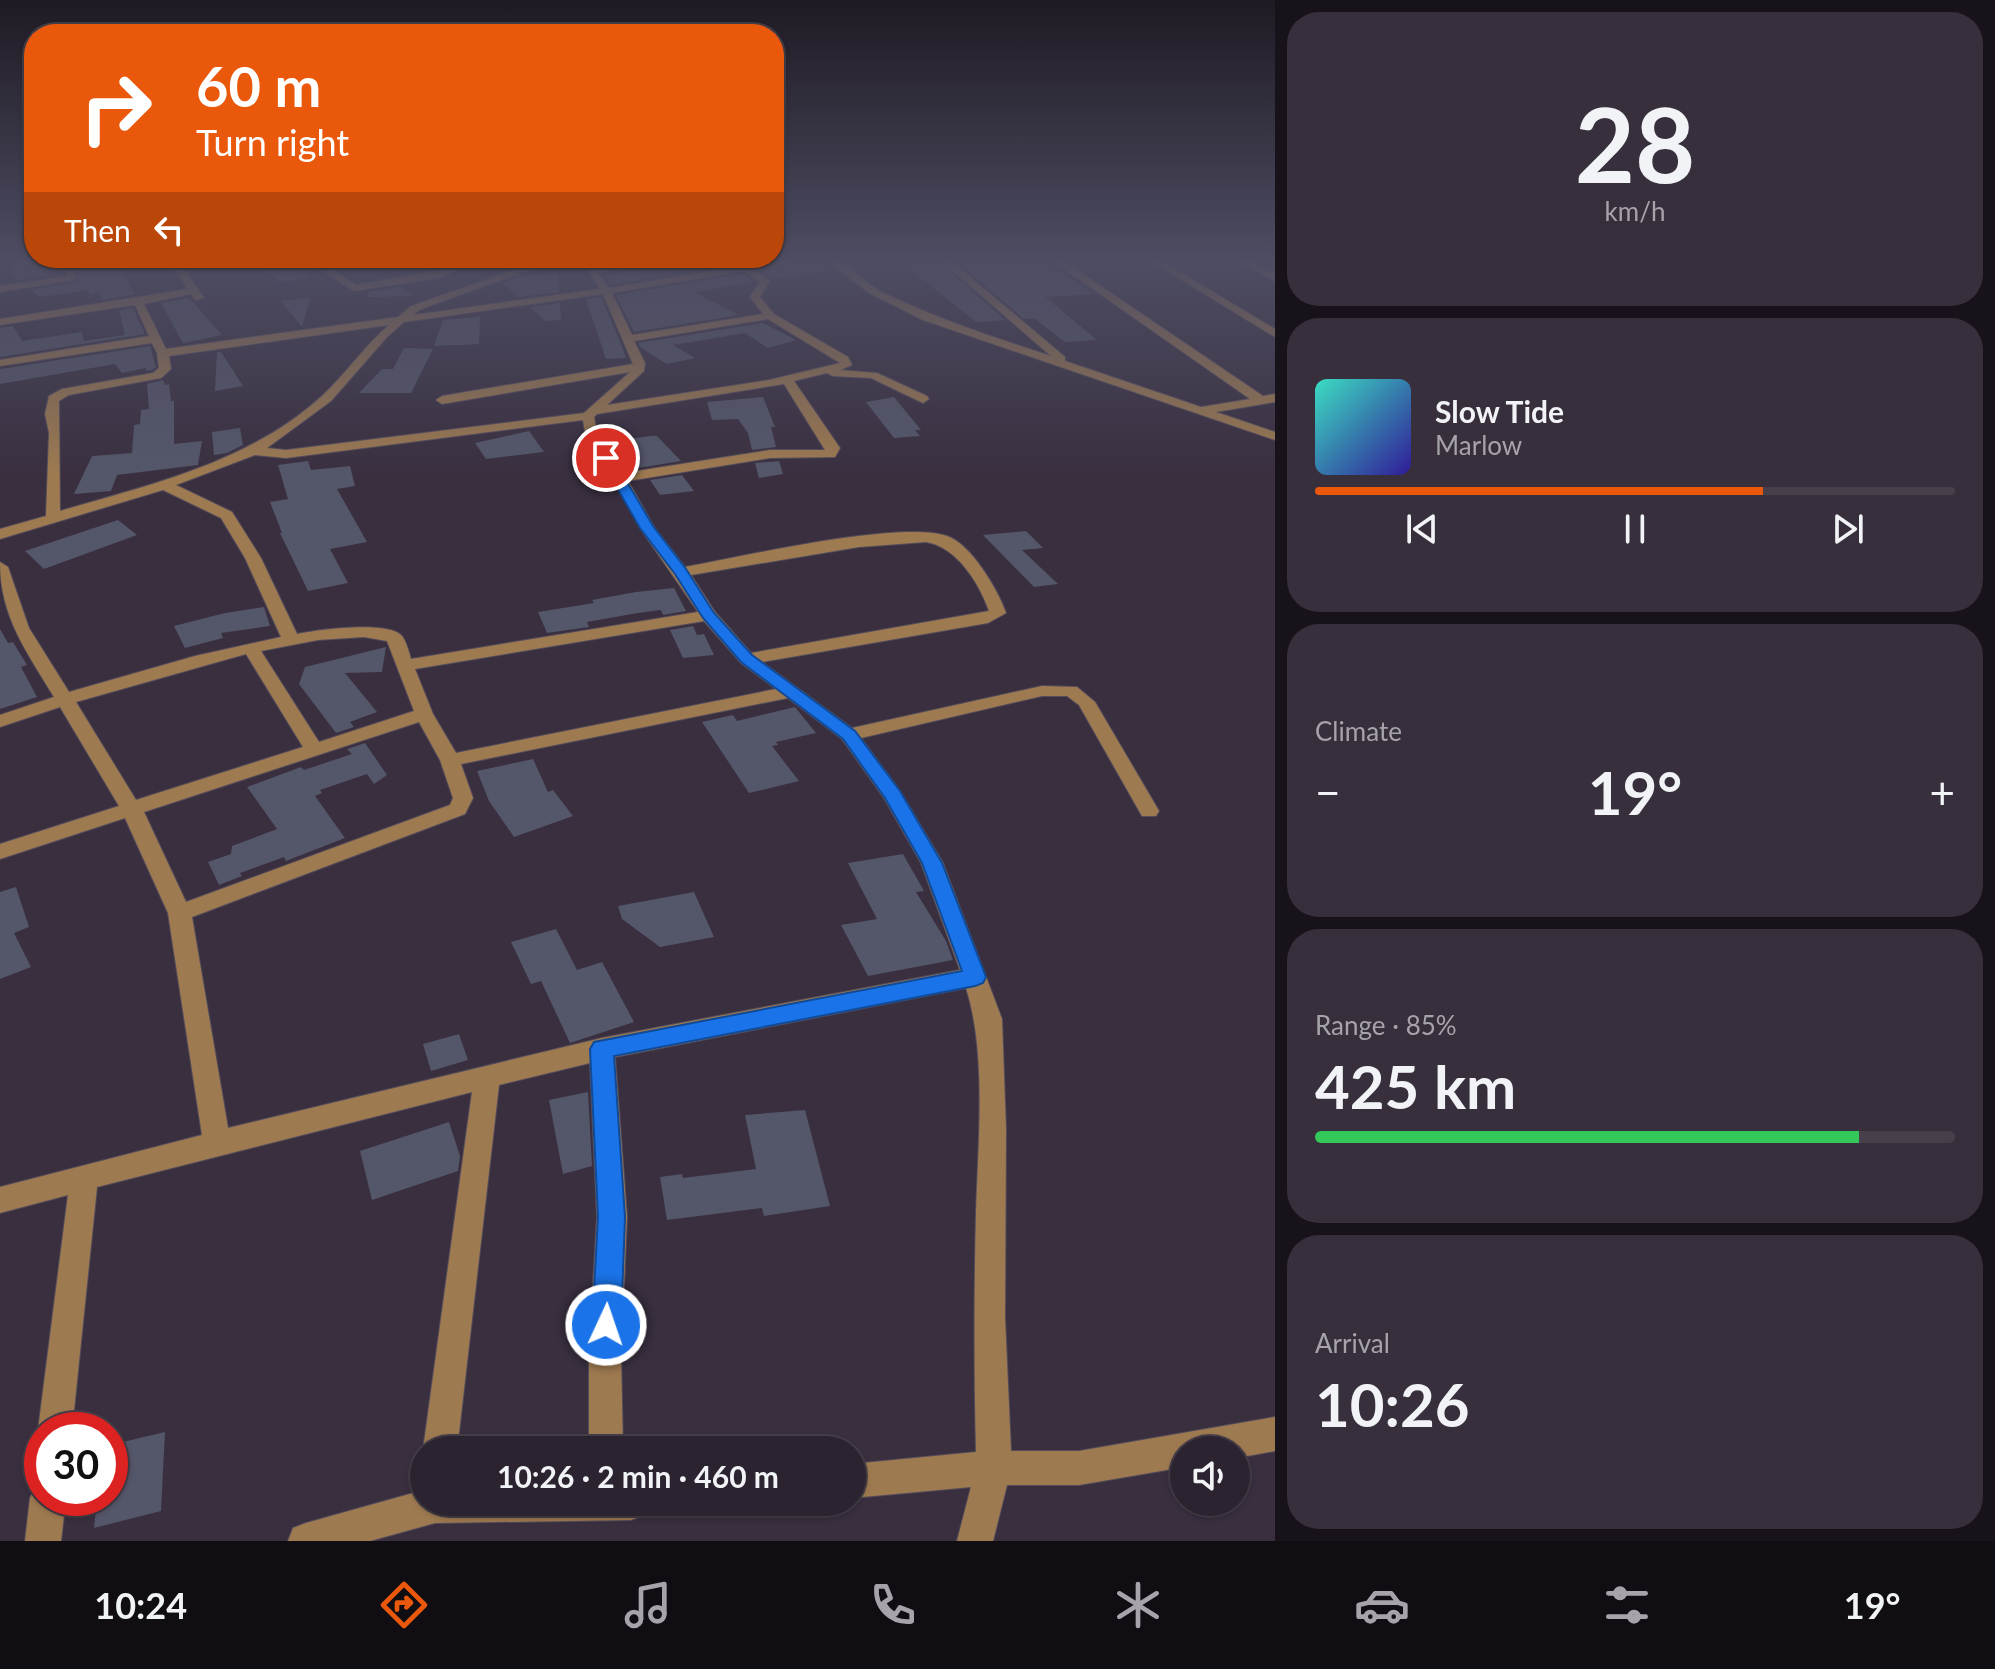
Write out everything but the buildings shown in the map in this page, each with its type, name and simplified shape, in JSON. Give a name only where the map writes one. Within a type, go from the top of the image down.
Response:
[{"type":"street","points":[[53,519],[53,399],[66,392],[157,376],[165,369],[163,353],[152,331]]},
{"type":"street","points":[[163,353],[319,331]]},
{"type":"street","points":[[0,534],[164,485],[254,451],[294,425],[327,398],[388,331]]},
{"type":"street","points":[[624,331],[638,367]]},
{"type":"street","points":[[628,339],[678,331]]},
{"type":"street","points":[[254,451],[286,454],[591,413],[787,380],[847,362],[795,331]]},
{"type":"street","points":[[969,331],[1275,436]]},
{"type":"street","points":[[1029,331],[1060,357],[1054,362]]},
{"type":"street","points":[[1160,331],[1260,400]]},
{"type":"street","points":[[0,363],[154,339]]},
{"type":"street","points":[[442,400],[638,367]]},
{"type":"street","points":[[638,367],[591,413],[592,438],[620,478],[647,528],[681,572],[708,615],[747,659],[849,735],[893,796],[932,863],[989,1019],[992,1129],[989,1317],[994,1468],[975,1541]]},
{"type":"street","points":[[805,374],[865,373],[923,399]]},
{"type":"street","points":[[620,478],[770,454],[830,454],[833,448],[787,380]]},
{"type":"street","points":[[1200,411],[1275,398]]},
{"type":"street","points":[[164,485],[227,515],[253,558],[290,638]]},
{"type":"street","points":[[681,572],[878,540],[933,537],[954,547],[995,600],[998,613],[988,618],[747,659]]},
{"type":"street","points":[[0,567],[10,631],[62,700],[132,810],[180,913],[217,1143]]},
{"type":"street","points":[[406,665],[708,615]]},
{"type":"street","points":[[0,721],[62,700],[290,638],[367,632],[394,637],[424,714],[450,760],[463,798],[458,809],[180,913]]},
{"type":"street","points":[[251,648],[313,748]]},
{"type":"street","points":[[849,735],[1042,691],[1071,691],[1086,702],[1149,811]]},
{"type":"street","points":[[450,760],[790,692]]},
{"type":"street","points":[[0,852],[424,714]]},
{"type":"street","points":[[0,1200],[217,1143],[602,1049],[975,977]]},
{"type":"street","points":[[602,1049],[612,1217],[605,1353],[606,1436]]},
{"type":"street","points":[[442,1436],[487,1077]]},
{"type":"street","points":[[57,1412],[84,1179]]},
{"type":"street","points":[[866,1480],[994,1468],[1079,1468],[1275,1434]]},
{"type":"street","points":[[306,1541],[410,1510]]},
{"type":"street","points":[[43,1541],[46,1516]]},
{"type":"route","points":[[606,458],[647,528],[681,572],[708,615],[747,659],[849,735],[893,796],[932,863],[975,977],[602,1049],[612,1217],[606,1325]]}]
